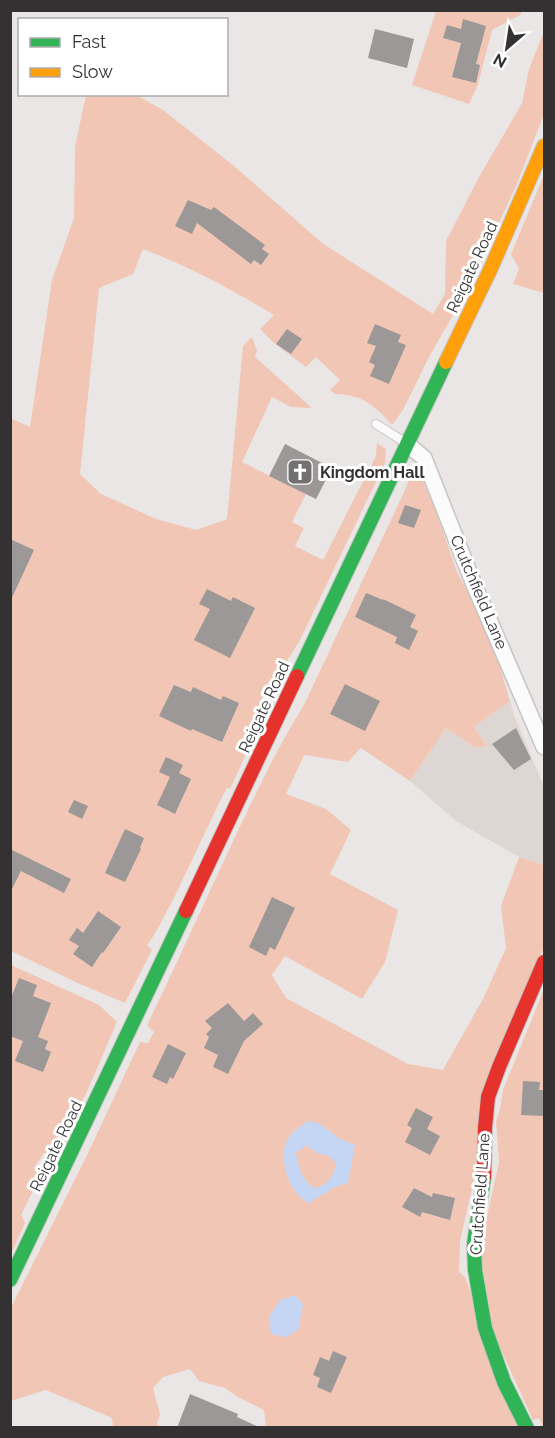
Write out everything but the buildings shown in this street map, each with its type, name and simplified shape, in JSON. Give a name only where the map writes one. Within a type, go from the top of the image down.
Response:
[{"type":"main road","name":"Reigate Road","points":[[10,1280],[491,268],[544,146]]},
{"type":"main road","name":"Crutchfield Lane","points":[[526,1428],[504,1383],[485,1328],[475,1270],[474,1244],[484,1174],[488,1097],[544,962]]},
{"type":"street","name":"Crutchfield Lane","points":[[406,443],[424,458],[475,587],[544,747]]},
{"type":"lane","points":[[376,424],[406,443]]},
{"type":"shaded area","points":[[436,11],[522,11],[520,15],[492,30],[478,84],[469,104],[412,85]]},
{"type":"shaded area","points":[[544,32],[544,114],[517,184],[469,287],[429,357],[403,410],[392,425],[367,402],[353,396],[335,394],[330,390],[340,380],[316,357],[306,367],[274,343],[260,329],[274,315],[194,271],[143,249],[133,274],[99,288],[80,474],[101,494],[156,519],[196,530],[227,519],[243,346],[252,337],[257,351],[255,357],[312,408],[291,407],[272,397],[242,462],[306,494],[292,522],[304,528],[295,546],[323,560],[376,456],[377,443],[386,449],[385,463],[299,642],[275,686],[265,690],[260,703],[265,713],[230,789],[227,788],[222,797],[173,900],[147,945],[152,950],[125,1003],[11,951],[10,418],[30,427],[52,280],[74,218],[75,147],[86,96],[138,96],[163,110],[234,166],[322,243],[433,314],[445,294],[446,241],[479,177],[522,103],[529,69]]},
{"type":"shaded area","points":[[544,175],[544,293],[513,284],[519,269],[511,254]]},
{"type":"shaded area","points":[[410,476],[421,477],[434,506],[457,572],[489,631],[510,701],[474,727],[487,746],[476,748],[446,728],[410,781],[361,748],[348,762],[304,755],[286,794],[326,809],[351,830],[330,874],[398,910],[385,962],[362,999],[285,956],[272,975],[286,998],[408,1064],[443,1070],[484,997],[506,948],[501,906],[519,857],[544,865],[544,947],[497,1053],[475,1175],[460,1241],[459,1272],[465,1277],[519,1427],[266,1427],[264,1410],[225,1388],[199,1381],[190,1369],[163,1377],[153,1388],[160,1414],[157,1425],[162,1427],[113,1427],[112,1418],[46,1390],[11,1401],[10,1310],[140,1042],[148,1043],[154,1032],[147,1025],[260,785],[304,705]]},
{"type":"shaded area","points":[[510,701],[544,787],[544,865],[519,857],[456,821],[410,781],[446,728],[476,748],[487,746],[474,727]]},
{"type":"shaded area","points":[[11,965],[99,1005],[117,1022],[89,1087],[57,1152],[44,1153],[34,1168],[41,1174],[21,1215],[25,1223],[11,1254]]},
{"type":"shaded area","points":[[544,989],[543,1427],[539,1418],[533,1420],[493,1332],[480,1248],[499,1162],[496,1121],[503,1090]]},
{"type":"water","points":[[307,1121],[319,1123],[340,1139],[355,1145],[348,1183],[335,1187],[309,1203],[296,1192],[290,1183],[284,1164],[285,1145],[289,1137]],"holes":[[[306,1145],[317,1153],[329,1156],[336,1163],[330,1180],[314,1188],[301,1173],[296,1153]]]},
{"type":"water","points":[[296,1295],[303,1305],[298,1330],[286,1337],[271,1334],[269,1317],[280,1300]]},
{"type":"traffic: fast","points":[[297,676],[446,362]]},
{"type":"traffic: fast","points":[[10,1280],[186,911]]},
{"type":"traffic: fast","points":[[484,1177],[474,1244],[475,1270],[485,1328],[504,1382],[527,1428]]},
{"type":"traffic: slow","points":[[446,362],[491,268],[544,146]]},
{"type":"traffic: jam","points":[[186,911],[297,676]]},
{"type":"traffic: jam","points":[[484,1177],[488,1097],[544,962]]},
{"type":"place","name":"Kingdom Hall","points":[[300,472]]}]
